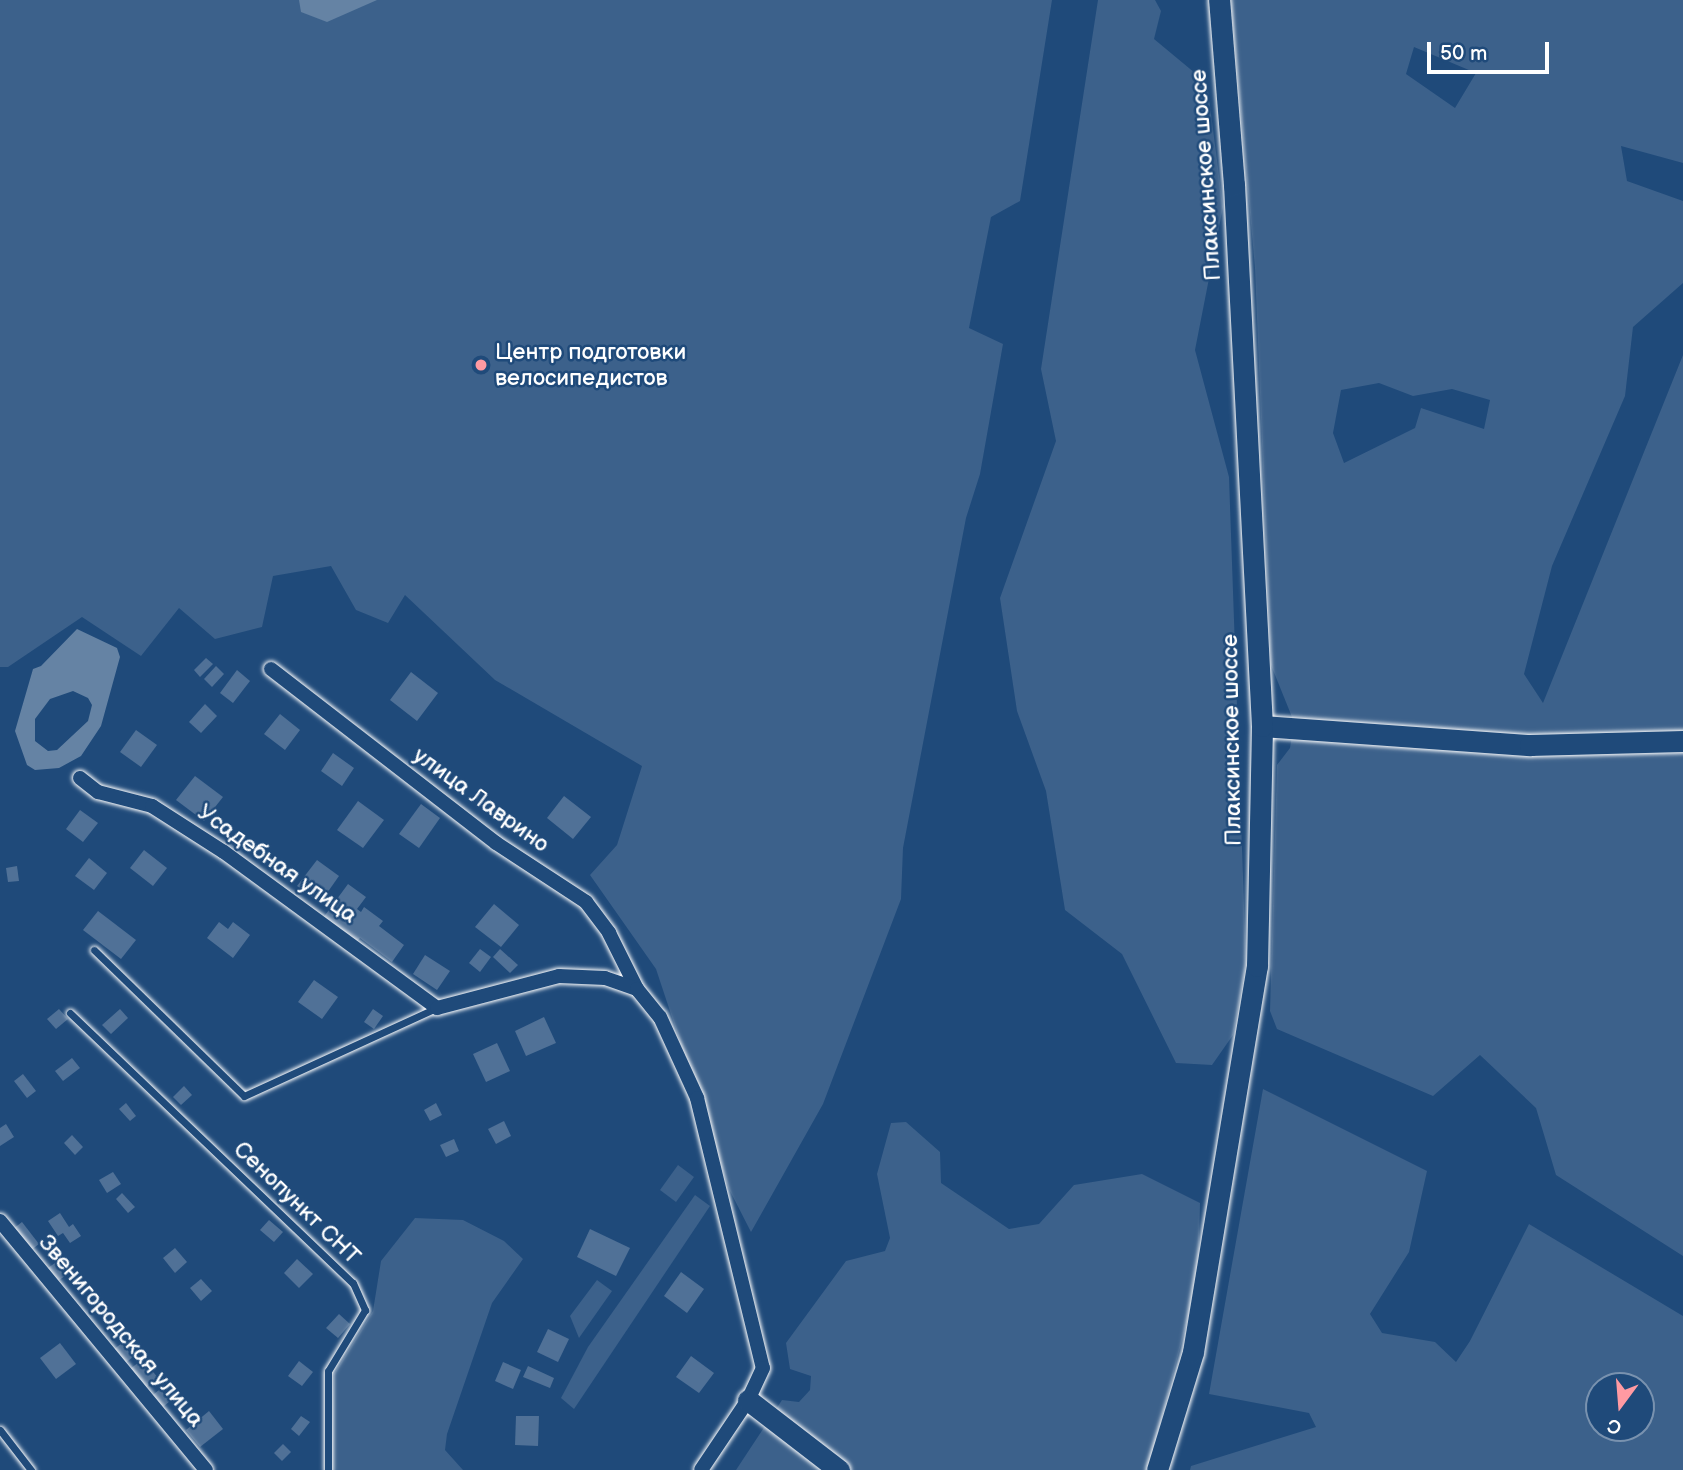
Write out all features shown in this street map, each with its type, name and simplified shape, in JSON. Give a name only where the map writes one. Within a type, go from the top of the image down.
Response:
[{"type":"main road","name":"Плаксинское шоссе","points":[[1157,1470],[1193,1352],[1257,966],[1262,726],[1234,185],[1219,0]]},
{"type":"main road","points":[[1262,726],[1530,745],[1683,741]]},
{"type":"main road","points":[[748,1400],[839,1470]]},
{"type":"street","name":"улица Лаврино","points":[[271,669],[496,843],[586,902],[609,933],[637,989],[660,1017],[697,1098],[763,1368],[748,1400]]},
{"type":"street","name":"Усадебная улица","points":[[80,778],[99,792],[152,806],[163,812],[224,852],[437,1008]]},
{"type":"street","points":[[437,1008],[559,976],[605,978],[637,989]]},
{"type":"street","name":"Звенигородская улица","points":[[0,1221],[206,1470]]},
{"type":"street","points":[[701,1470],[748,1400]]},
{"type":"lane","points":[[94,950],[244,1096],[437,1008]]},
{"type":"lane","name":"Сенопункт СНТ","points":[[70,1013],[353,1283],[365,1310],[328,1371],[328,1470]]},
{"type":"lane","points":[[0,1430],[31,1470]]},
{"type":"shaded area","name":"Центр подготовки велосипедистов","points":[[0,0],[1052,0],[1020,201],[991,217],[969,328],[1003,344],[980,474],[966,518],[903,848],[901,899],[823,1104],[751,1232],[729,1189],[656,969],[590,875],[617,845],[642,766],[495,680],[405,595],[388,623],[356,610],[331,566],[273,576],[262,627],[215,639],[179,608],[141,656],[82,617],[8,667],[0,667]]},
{"type":"shaded area","points":[[299,0],[377,0],[327,22],[301,12]]},
{"type":"shaded area","points":[[1098,0],[1155,0],[1161,11],[1154,39],[1207,83],[1223,207],[1195,350],[1229,477],[1246,963],[1233,1035],[1212,1065],[1176,1063],[1122,954],[1065,910],[1046,791],[1017,711],[1000,598],[1056,441],[1041,369]]},
{"type":"shaded area","points":[[1231,0],[1683,0],[1683,163],[1621,146],[1627,181],[1683,201],[1683,283],[1633,327],[1625,396],[1552,566],[1524,674],[1543,703],[1683,355],[1683,1256],[1556,1175],[1536,1108],[1480,1055],[1433,1096],[1277,1029],[1270,1011],[1277,765],[1290,748],[1294,722],[1271,665],[1255,268]],"holes":[[[1414,47],[1476,73],[1455,108],[1406,74]],[[1379,383],[1413,396],[1452,389],[1490,400],[1484,429],[1421,408],[1415,428],[1344,463],[1333,433],[1341,390]]]},
{"type":"shaded area","points":[[77,629],[117,648],[120,657],[101,726],[81,756],[59,768],[35,770],[27,765],[15,731],[33,669],[41,666]],"holes":[[[73,691],[88,698],[92,705],[88,721],[57,750],[48,751],[35,741],[35,719],[50,699]]]},
{"type":"shaded area","points":[[1263,1089],[1427,1171],[1409,1252],[1370,1314],[1382,1333],[1435,1342],[1456,1362],[1470,1341],[1529,1224],[1683,1316],[1683,1470],[1190,1470],[1191,1466],[1316,1427],[1309,1413],[1209,1394]]},
{"type":"shaded area","points":[[906,1122],[940,1152],[941,1183],[1009,1229],[1039,1224],[1074,1185],[1142,1174],[1200,1203],[1198,1279],[1148,1470],[736,1470],[782,1400],[799,1402],[810,1390],[811,1376],[790,1369],[786,1343],[846,1261],[885,1251],[890,1238],[877,1174],[891,1123]]},
{"type":"shaded area","points":[[678,1165],[694,1177],[676,1202],[660,1190]]},
{"type":"shaded area","points":[[695,1195],[710,1206],[574,1409],[561,1398],[588,1347]]},
{"type":"shaded area","points":[[415,1218],[463,1220],[504,1241],[523,1259],[492,1303],[447,1434],[445,1450],[463,1470],[331,1470],[334,1374],[373,1311],[381,1261]]},
{"type":"shaded area","points":[[597,1280],[612,1291],[579,1338],[570,1316]]},
{"type":"building","points":[[206,658],[213,664],[200,677],[194,670]]},
{"type":"building","points":[[216,666],[224,674],[212,687],[204,679]]},
{"type":"building","points":[[237,670],[250,681],[233,703],[220,693]]},
{"type":"building","points":[[411,672],[438,693],[417,721],[390,700]]},
{"type":"building","points":[[205,704],[217,716],[201,733],[189,722]]},
{"type":"building","points":[[280,714],[300,730],[285,750],[264,734]]},
{"type":"building","points":[[136,730],[157,745],[141,767],[120,752]]},
{"type":"building","points":[[333,753],[354,768],[342,786],[321,771]]},
{"type":"building","points":[[195,776],[223,797],[204,821],[176,800]]},
{"type":"building","points":[[564,796],[591,817],[573,839],[547,818]]},
{"type":"building","points":[[358,801],[384,820],[363,848],[337,830]]},
{"type":"building","points":[[421,804],[440,818],[419,848],[399,834]]},
{"type":"building","points":[[80,810],[98,823],[83,842],[66,829]]},
{"type":"building","points":[[144,850],[167,868],[153,886],[130,868]]},
{"type":"building","points":[[89,858],[107,873],[94,890],[75,876]]},
{"type":"building","points":[[317,860],[339,876],[320,903],[297,886]]},
{"type":"building","points":[[17,866],[19,881],[8,882],[6,868]]},
{"type":"building","points":[[348,884],[366,897],[357,909],[361,912],[364,907],[383,921],[379,926],[404,945],[392,962],[360,938],[355,944],[323,918]]},
{"type":"building","points":[[494,904],[519,925],[501,947],[475,927]]},
{"type":"building","points":[[98,911],[136,940],[121,959],[83,930]]},
{"type":"building","points":[[219,922],[228,929],[233,922],[250,935],[233,958],[207,938]]},
{"type":"building","points":[[480,949],[491,957],[480,972],[469,963]]},
{"type":"building","points":[[500,949],[518,965],[510,973],[493,957]]},
{"type":"building","points":[[425,955],[450,971],[437,990],[413,974]]},
{"type":"building","points":[[314,980],[338,997],[322,1019],[298,1002]]},
{"type":"building","points":[[59,1009],[68,1019],[56,1029],[47,1019]]},
{"type":"building","points":[[120,1009],[128,1018],[111,1034],[102,1025]]},
{"type":"building","points":[[373,1009],[383,1016],[374,1029],[364,1022]]},
{"type":"building","points":[[544,1017],[556,1043],[526,1056],[515,1031]]},
{"type":"building","points":[[497,1043],[510,1071],[486,1082],[473,1054]]},
{"type":"building","points":[[72,1058],[80,1068],[63,1081],[55,1071]]},
{"type":"building","points":[[23,1074],[36,1091],[27,1098],[14,1081]]},
{"type":"building","points":[[184,1086],[192,1095],[181,1105],[173,1097]]},
{"type":"building","points":[[126,1103],[136,1116],[130,1121],[119,1109]]},
{"type":"building","points":[[436,1103],[442,1115],[430,1121],[424,1110]]},
{"type":"building","points":[[504,1121],[511,1136],[496,1144],[488,1129]]},
{"type":"building","points":[[6,1124],[14,1137],[0,1146],[0,1128]]},
{"type":"building","points":[[72,1135],[83,1147],[75,1155],[64,1143]]},
{"type":"building","points":[[454,1139],[459,1151],[446,1157],[440,1145]]},
{"type":"building","points":[[113,1172],[121,1184],[107,1193],[99,1180]]},
{"type":"building","points":[[122,1193],[135,1207],[128,1213],[116,1199]]},
{"type":"building","points":[[60,1213],[69,1227],[73,1224],[81,1236],[70,1243],[63,1233],[58,1236],[48,1221]]},
{"type":"building","points":[[269,1220],[283,1232],[274,1242],[260,1230]]},
{"type":"building","points":[[22,1222],[39,1244],[30,1251],[13,1229]]},
{"type":"building","points":[[590,1229],[630,1248],[616,1276],[577,1257]]},
{"type":"building","points":[[175,1248],[187,1262],[175,1273],[163,1258]]},
{"type":"building","points":[[297,1259],[313,1274],[299,1288],[284,1273]]},
{"type":"building","points":[[55,1263],[65,1276],[55,1283],[45,1270]]},
{"type":"building","points":[[681,1272],[704,1289],[687,1313],[664,1296]]},
{"type":"building","points":[[201,1279],[212,1291],[201,1301],[190,1288]]},
{"type":"building","points":[[339,1314],[350,1324],[338,1338],[326,1328]]},
{"type":"building","points":[[548,1329],[569,1339],[558,1362],[537,1352]]},
{"type":"building","points":[[60,1343],[76,1364],[56,1379],[40,1358]]},
{"type":"building","points":[[122,1343],[133,1357],[124,1364],[113,1350]]},
{"type":"building","points":[[691,1356],[714,1373],[699,1393],[676,1377]]},
{"type":"building","points":[[143,1359],[158,1378],[145,1388],[130,1369]]},
{"type":"building","points":[[299,1361],[313,1372],[302,1386],[288,1376]]},
{"type":"building","points":[[503,1362],[521,1370],[513,1389],[495,1381]]},
{"type":"building","points":[[528,1366],[554,1378],[550,1388],[523,1377]]},
{"type":"building","points":[[160,1389],[170,1401],[163,1407],[153,1395]]},
{"type":"building","points":[[209,1411],[223,1429],[200,1447],[186,1430]]},
{"type":"building","points":[[301,1416],[310,1422],[299,1436],[291,1429]]},
{"type":"building","points":[[516,1416],[539,1416],[538,1446],[515,1445]]},
{"type":"building","points":[[283,1444],[291,1452],[282,1461],[274,1453]]},
{"type":"place","name":"Центр подготовки велосипедистов","points":[[481,365]]}]
